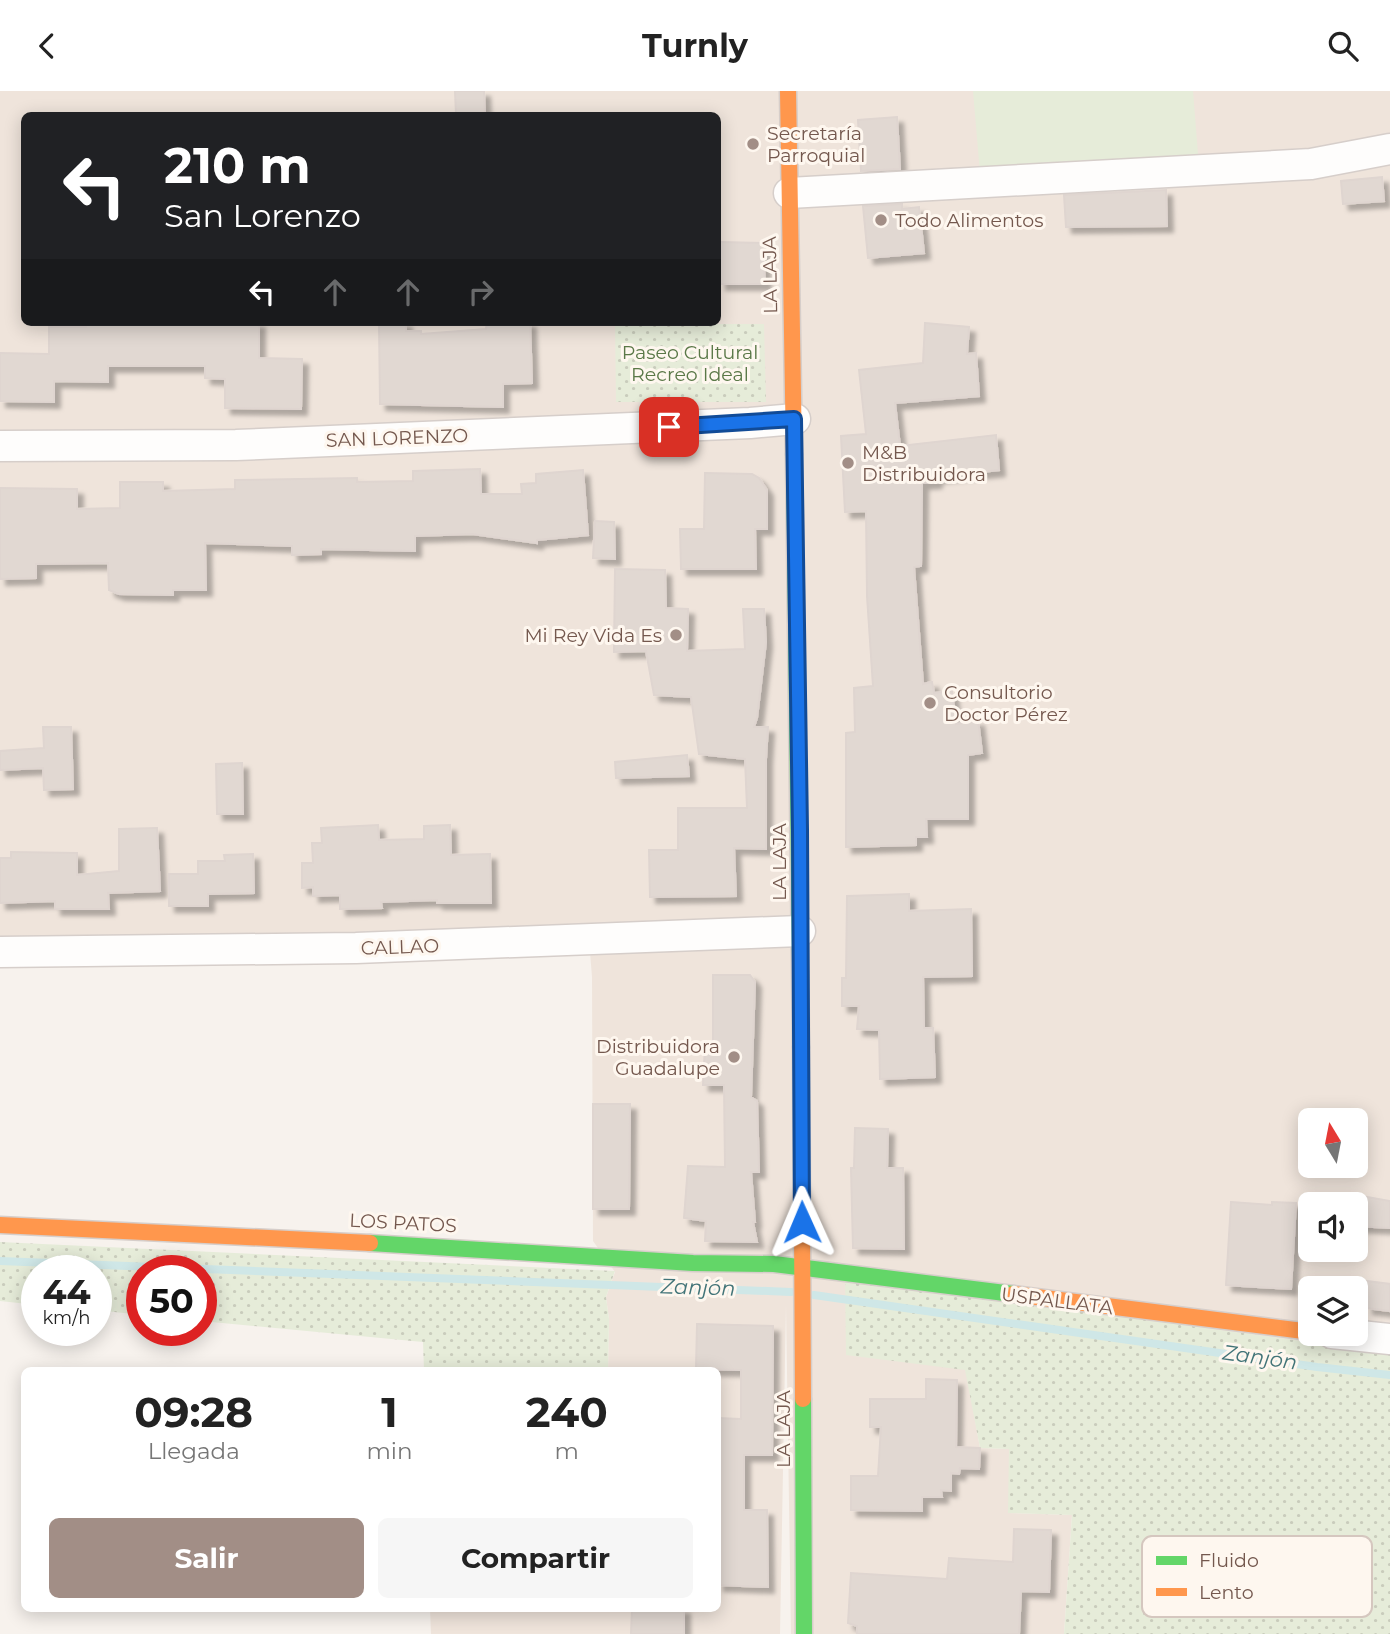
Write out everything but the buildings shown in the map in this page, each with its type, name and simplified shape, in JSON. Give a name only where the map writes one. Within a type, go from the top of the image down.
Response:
[{"type":"main road","name":"LA LAJA","points":[[788,91],[800,931],[804,1634]]},
{"type":"main road","name":"LOS PATOS","points":[[0,1225],[461,1247],[803,1268]]},
{"type":"main road","name":"USPALLATA","points":[[803,1268],[1298,1330]]},
{"type":"street","points":[[789,193],[1311,164],[1390,149]]},
{"type":"street","name":"SAN LORENZO","points":[[0,446],[236,445],[794,419]]},
{"type":"street","name":"CALLAO","points":[[0,952],[356,949],[800,931]]},
{"type":"street","points":[[1368,1337],[1390,1339]]},
{"type":"shaded area","points":[[0,91],[1390,91],[1390,1353],[846,1354],[966,1369],[980,1448],[1009,1449],[1009,1513],[1072,1515],[1064,1634],[791,1634],[786,1305],[780,1634],[431,1634],[430,1612],[721,1612],[721,1367],[608,1367],[609,1319],[606,1297],[615,1272],[593,1241],[592,977],[589,940],[0,952]]},
{"type":"green space","points":[[973,91],[1193,91],[1198,154],[980,173]]},
{"type":"green space","name":"Paseo Cultural Recreo Ideal","points":[[764,324],[766,402],[616,402],[615,326]]},
{"type":"green space","points":[[0,1242],[615,1271],[606,1297],[609,1319],[608,1367],[424,1367],[423,1342],[217,1323],[217,1255],[126,1255],[126,1313],[112,1312],[112,1255],[21,1255],[21,1303],[0,1301]]},
{"type":"green space","points":[[845,1279],[1298,1341],[1298,1346],[1338,1346],[1390,1353],[1390,1634],[1064,1634],[1072,1515],[1008,1513],[1009,1449],[980,1448],[965,1370],[846,1355]]},
{"type":"waterway","name":"Zanjón","points":[[0,1261],[791,1292]]},
{"type":"waterway","name":"Zanjón","points":[[814,1295],[1317,1367],[1390,1375]]},
{"type":"traffic: fast","points":[[794,454],[801,1047]]},
{"type":"traffic: fast","points":[[370,1243],[693,1263],[774,1264],[1013,1294]]},
{"type":"traffic: fast","points":[[803,1399],[804,1634]]},
{"type":"traffic: slow","points":[[788,91],[794,454]]},
{"type":"traffic: slow","points":[[801,1047],[803,1399]]},
{"type":"traffic: slow","points":[[0,1225],[370,1243]]},
{"type":"traffic: slow","points":[[1013,1294],[1298,1330]]},
{"type":"place","name":"Secretaría Parroquial","points":[[753,144]]},
{"type":"place","name":"Todo Alimentos","points":[[881,220]]},
{"type":"place","name":"M&B Distribuidora","points":[[848,463]]},
{"type":"place","name":"Mi Rey Vida Es","points":[[676,635]]},
{"type":"place","name":"Consultorio Doctor Pérez","points":[[930,703]]},
{"type":"place","name":"Distribuidora Guadalupe","points":[[734,1057]]},
{"type":"route","points":[[669,427],[794,419],[802,1222]]}]
